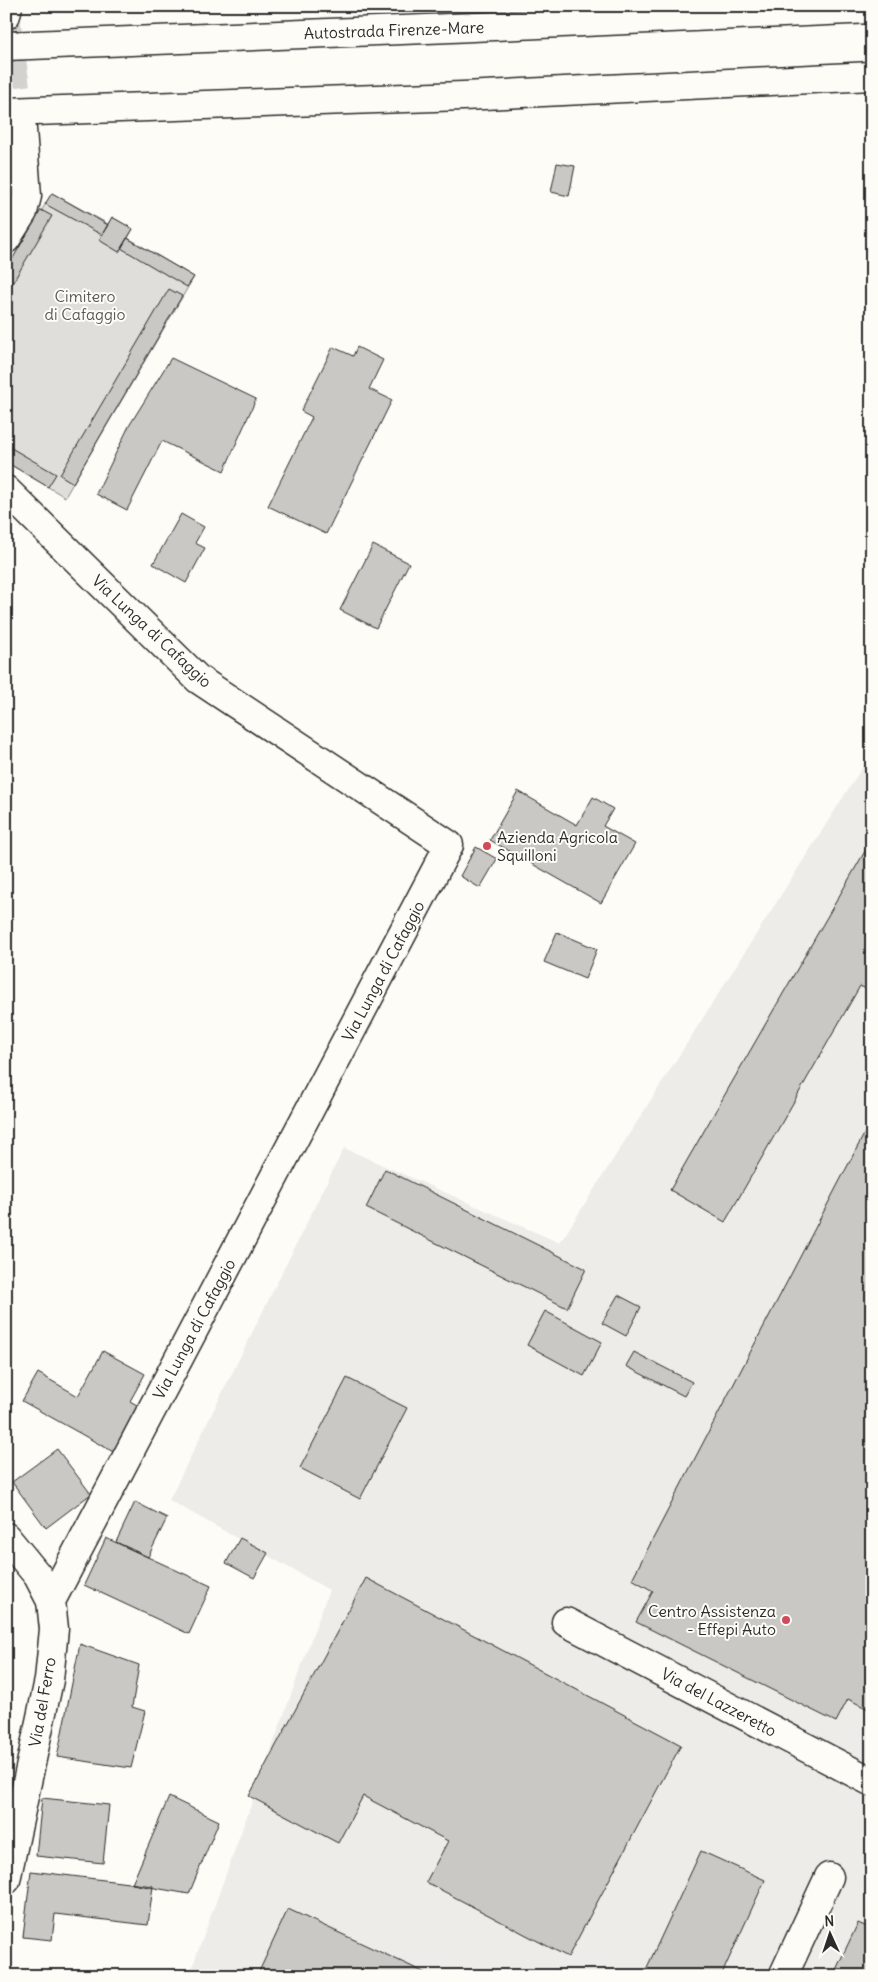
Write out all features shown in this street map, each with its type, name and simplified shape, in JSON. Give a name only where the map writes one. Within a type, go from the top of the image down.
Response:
[{"type":"main road","points":[[6,15],[8,6]]},
{"type":"main road","name":"Autostrada Firenze-Mare","points":[[6,46],[872,9]]},
{"type":"main road","points":[[6,239],[23,212],[27,196],[27,182],[14,121],[872,76]]},
{"type":"main road","name":"Via Lunga di Cafaggio","points":[[6,490],[198,679],[450,845],[51,1601]]},
{"type":"main road","name":"Via del Ferro","points":[[6,1537],[38,1576],[51,1601],[54,1629],[49,1680],[6,1880]]},
{"type":"main road","name":"Via del Lazzeretto","points":[[566,1622],[872,1782]]},
{"type":"main road","points":[[783,1976],[830,1877]]},
{"type":"shaded area","points":[[872,752],[872,1976],[189,1976],[329,1590],[169,1500],[344,1148],[560,1243]]},
{"type":"green space","name":"Cimitero di Cafaggio","points":[[52,193],[108,224],[112,217],[133,229],[128,238],[194,277],[65,497],[6,462],[6,270]]},
{"type":"building","points":[[557,163],[575,166],[569,196],[551,192]]},
{"type":"building","points":[[52,193],[108,225],[102,235],[45,204]]},
{"type":"building","points":[[41,210],[52,216],[6,294],[6,270]]},
{"type":"building","points":[[112,217],[133,229],[119,252],[99,240]]},
{"type":"building","points":[[127,238],[194,277],[187,287],[121,248]]},
{"type":"building","points":[[169,289],[182,296],[73,483],[60,475]]},
{"type":"building","points":[[333,347],[353,356],[357,347],[383,360],[369,389],[392,400],[326,534],[268,506],[312,417],[301,411]]},
{"type":"building","points":[[171,358],[256,399],[224,471],[162,441],[127,510],[96,494],[129,426]]},
{"type":"building","points":[[6,445],[56,474],[48,487],[6,462]]},
{"type":"building","points":[[181,514],[204,527],[195,543],[205,548],[186,583],[153,564]]},
{"type":"building","points":[[373,545],[409,563],[376,628],[340,610]]},
{"type":"building","points":[[518,791],[577,825],[593,797],[613,809],[603,826],[635,844],[601,903],[490,840]]},
{"type":"building","points":[[872,839],[872,992],[860,986],[725,1222],[670,1190]]},
{"type":"building","points":[[476,847],[497,859],[480,888],[460,876]]},
{"type":"building","points":[[557,932],[597,949],[585,979],[544,962]]},
{"type":"building","points":[[872,1119],[872,1711],[848,1699],[836,1722],[636,1622],[653,1591],[632,1579]]},
{"type":"building","points":[[385,1169],[586,1269],[567,1308],[366,1208]]},
{"type":"building","points":[[618,1295],[641,1307],[626,1336],[602,1323]]},
{"type":"building","points":[[545,1311],[602,1342],[584,1376],[527,1345]]},
{"type":"building","points":[[103,1351],[145,1374],[130,1401],[142,1408],[117,1454],[22,1401],[38,1373],[78,1396]]},
{"type":"building","points":[[634,1352],[692,1382],[684,1396],[626,1366]]},
{"type":"building","points":[[347,1378],[407,1408],[360,1499],[300,1468]]},
{"type":"building","points":[[57,1449],[91,1494],[46,1528],[12,1482]]},
{"type":"building","points":[[135,1502],[167,1518],[148,1557],[116,1542]]},
{"type":"building","points":[[106,1538],[211,1586],[189,1634],[84,1585]]},
{"type":"building","points":[[240,1538],[268,1553],[254,1578],[226,1563]]},
{"type":"building","points":[[366,1578],[681,1745],[568,1957],[426,1882],[448,1841],[363,1796],[338,1843],[249,1796]]},
{"type":"building","points":[[80,1644],[139,1665],[132,1707],[145,1711],[131,1768],[57,1757]]},
{"type":"building","points":[[169,1797],[219,1821],[189,1894],[132,1884]]},
{"type":"building","points":[[42,1798],[109,1805],[103,1863],[36,1856]]},
{"type":"building","points":[[701,1851],[765,1880],[721,1976],[643,1976]]},
{"type":"building","points":[[31,1871],[153,1886],[148,1925],[55,1914],[52,1940],[23,1937]]},
{"type":"building","points":[[288,1909],[432,1976],[257,1976]]},
{"type":"building","points":[[858,1923],[872,1929],[872,1976],[833,1976]]},
{"type":"tunnel","points":[[6,18],[22,129]]},
{"type":"place","name":"Azienda Agricola Squilloni","points":[[487,846]]},
{"type":"place","name":"Centro Assistenza - Effepi Auto","points":[[786,1620]]}]
